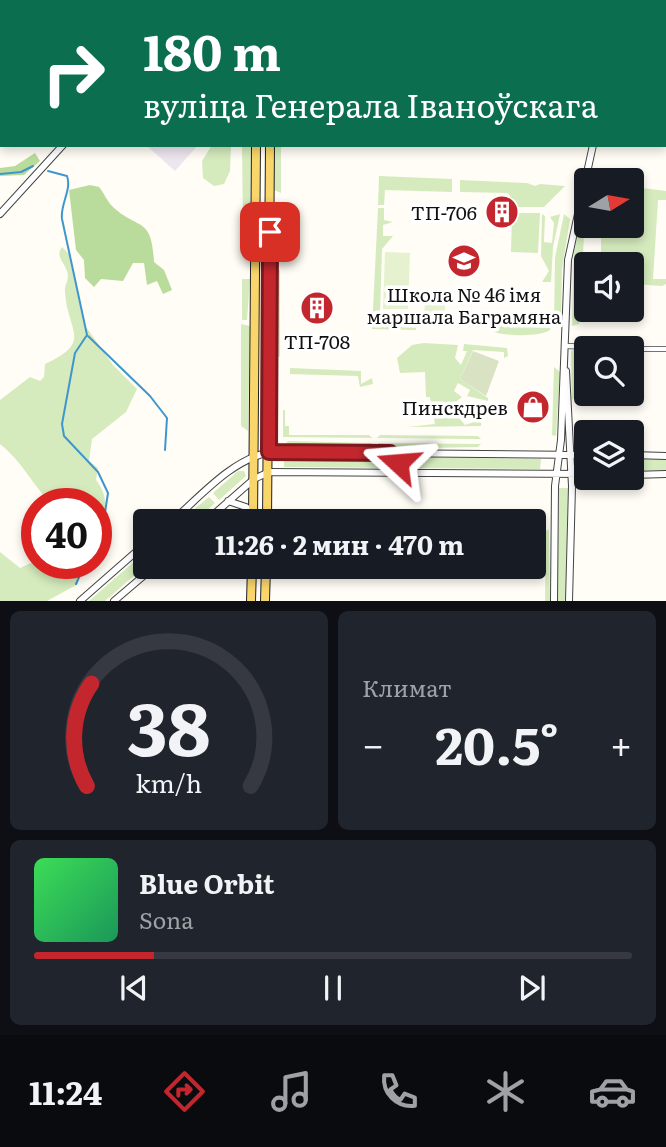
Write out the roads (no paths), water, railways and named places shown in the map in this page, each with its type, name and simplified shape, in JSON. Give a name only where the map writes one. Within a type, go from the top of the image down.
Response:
[{"type":"main road","points":[[253,509],[256,147]]},
{"type":"main road","points":[[268,509],[270,147]]},
{"type":"main road","points":[[256,287],[262,292],[269,288]]},
{"type":"main road","points":[[256,301],[262,295],[269,301]]},
{"type":"main road","points":[[251,601],[252,579]]},
{"type":"main road","points":[[265,601],[266,579]]},
{"type":"street","points":[[0,214],[62,147]]},
{"type":"street","points":[[554,601],[557,474],[570,239],[593,147]]},
{"type":"street","points":[[256,196],[270,196]]},
{"type":"street","points":[[566,346],[574,346]]},
{"type":"street","points":[[644,349],[666,349]]},
{"type":"street","points":[[565,366],[572,474],[569,601]]},
{"type":"street","points":[[186,509],[233,467],[255,455],[269,452],[574,454]]},
{"type":"street","points":[[390,453],[398,463],[390,471]]},
{"type":"street","points":[[415,453],[409,455],[406,464],[409,470],[416,472]]},
{"type":"street","points":[[255,455],[269,472]]},
{"type":"street","points":[[644,456],[666,456]]},
{"type":"street","points":[[219,509],[254,479],[269,472],[572,474]]},
{"type":"street","points":[[644,475],[666,474]]},
{"type":"street","points":[[228,501],[247,509]]},
{"type":"street","points":[[80,601],[133,555]]},
{"type":"street","points":[[114,601],[140,579]]},
{"type":"waterway","points":[[0,174],[21,172],[33,166]]},
{"type":"waterway","points":[[48,171],[67,176],[68,187],[62,219],[87,335],[75,353],[62,424],[64,436],[98,472],[106,488]]},
{"type":"waterway","points":[[88,336],[150,396],[167,418],[165,450]]},
{"type":"waterway","points":[[76,584],[78,579]]},
{"type":"place","name":"ТП-706","points":[[502,212]]},
{"type":"place","name":"Школа № 46 імя маршала Баграмяна","points":[[464,261]]},
{"type":"place","name":"ТП-708","points":[[317,308]]},
{"type":"place","name":"Пинскдрев","points":[[533,407]]}]
